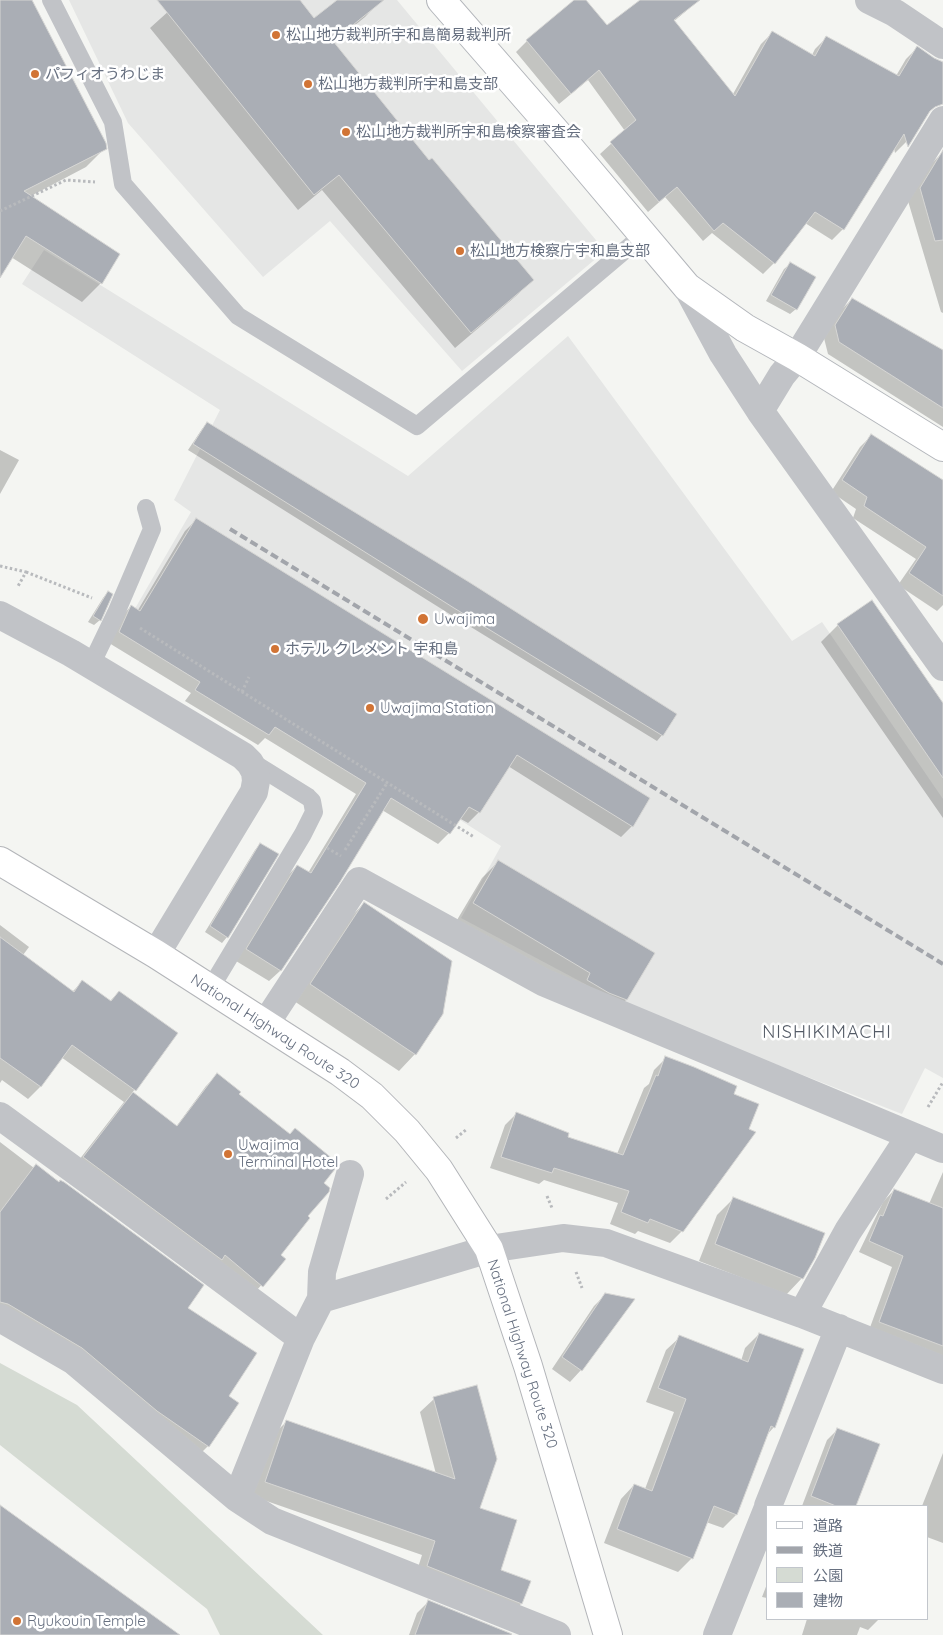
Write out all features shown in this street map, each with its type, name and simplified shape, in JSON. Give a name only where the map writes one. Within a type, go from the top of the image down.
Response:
[{"type":"main road","points":[[448,2],[687,287],[745,328],[797,357],[943,447]]},
{"type":"main road","name":"National Highway Route 320","points":[[0,861],[156,954],[340,1072],[372,1096],[407,1131],[439,1170],[489,1249],[528,1366],[608,1635]]},
{"type":"street","points":[[869,0],[895,13],[943,45]]},
{"type":"street","points":[[760,410],[782,375],[797,357],[943,120]]},
{"type":"street","points":[[687,287],[723,354],[760,410],[943,667]]},
{"type":"street","points":[[0,614],[91,665],[243,756],[250,763],[256,781],[254,792],[156,954]]},
{"type":"street","points":[[266,1023],[359,881],[543,982],[943,1149]]},
{"type":"street","points":[[0,1116],[301,1338]]},
{"type":"street","points":[[802,1314],[848,1231],[910,1136]]},
{"type":"street","points":[[237,1498],[301,1338],[322,1299],[322,1272],[350,1174]]},
{"type":"street","points":[[322,1299],[489,1249],[563,1238],[606,1243],[802,1314],[943,1370]]},
{"type":"street","points":[[0,1318],[74,1361],[237,1498],[272,1522],[557,1635]]},
{"type":"street","points":[[768,1505],[839,1328]]},
{"type":"street","points":[[717,1635],[766,1512]]},
{"type":"lane","points":[[51,0],[113,122],[123,184],[238,316],[416,426],[643,234]]},
{"type":"lane","points":[[91,665],[116,613],[152,529],[146,508]]},
{"type":"lane","points":[[210,989],[303,834],[314,812],[312,801],[308,797],[243,756]]},
{"type":"path","points":[[0,211],[66,180],[123,184]]},
{"type":"path","points":[[26,572],[92,598],[474,837]]},
{"type":"path","points":[[242,692],[249,677]]},
{"type":"shaded area","points":[[69,0],[397,0],[605,251],[462,371],[330,221],[263,277],[128,123]]},
{"type":"shaded area","points":[[44,250],[408,476],[568,336],[792,641],[822,622],[943,799],[943,1078],[925,1068],[902,1114],[650,1015],[602,993],[461,918],[501,846],[133,612],[191,512],[174,500],[220,410],[22,284]]},
{"type":"green space","points":[[0,1363],[77,1405],[323,1635],[220,1635],[207,1609],[0,1445]]},
{"type":"building","name":"パフィオうわじま","points":[[0,0],[32,0],[106,143],[107,149],[24,191],[120,254],[102,284],[26,236],[0,278]]},
{"type":"building","points":[[157,0],[300,0],[314,18],[337,0],[384,0],[333,41],[429,160],[432,158],[534,280],[471,333],[339,175],[314,195]]},
{"type":"building","points":[[574,0],[586,0],[607,25],[640,0],[700,0],[674,20],[735,96],[772,31],[815,56],[826,36],[899,76],[917,46],[943,62],[943,104],[930,111],[908,147],[904,134],[844,230],[815,212],[775,264],[723,223],[714,231],[677,187],[659,202],[610,142],[636,120],[599,70],[571,94],[526,40]]},
{"type":"building","points":[[943,150],[943,240],[935,241],[920,188]]},
{"type":"building","points":[[790,262],[816,277],[797,310],[771,295]]},
{"type":"building","points":[[852,298],[943,350],[943,408],[839,342],[835,325]]},
{"type":"building","points":[[207,422],[469,582],[677,714],[663,736],[454,608],[193,444]]},
{"type":"building","points":[[871,434],[943,480],[943,596],[909,573],[926,547],[864,506],[867,497],[842,480]]},
{"type":"building","points":[[196,518],[650,798],[633,827],[517,755],[480,813],[469,807],[450,834],[391,798],[340,882],[281,971],[246,949],[297,865],[311,873],[366,783],[275,727],[269,735],[195,690],[200,682],[119,632],[131,605],[140,611]]},
{"type":"building","points":[[108,591],[113,594],[101,621],[93,616]]},
{"type":"building","points":[[872,600],[943,703],[943,778],[837,624]]},
{"type":"building","points":[[260,843],[279,854],[228,938],[210,926]]},
{"type":"building","points":[[498,860],[655,953],[627,1000],[609,993],[587,980],[590,973],[473,903]]},
{"type":"building","points":[[364,902],[452,961],[443,1014],[416,1055],[310,984]]},
{"type":"building","points":[[0,937],[74,992],[82,980],[111,1001],[119,991],[178,1033],[136,1091],[72,1045],[41,1087],[0,1058]]},
{"type":"building","points":[[665,1056],[737,1086],[734,1094],[759,1104],[749,1129],[756,1132],[683,1232],[650,1219],[648,1223],[621,1212],[629,1191],[554,1168],[552,1173],[501,1157],[516,1112],[569,1133],[568,1137],[623,1155]]},
{"type":"building","points":[[217,1073],[241,1092],[239,1094],[290,1134],[295,1128],[339,1164],[324,1183],[330,1188],[329,1192],[308,1216],[310,1218],[281,1255],[286,1259],[263,1287],[225,1255],[222,1260],[83,1157],[133,1092],[177,1126]]},
{"type":"building","points":[[36,1164],[59,1182],[60,1180],[64,1182],[204,1285],[188,1308],[257,1353],[229,1396],[239,1403],[209,1447],[157,1411],[82,1348],[8,1304],[0,1302],[0,1212]]},
{"type":"building","points":[[894,1189],[943,1208],[943,1346],[879,1322],[903,1256],[869,1241],[880,1215],[883,1216]]},
{"type":"building","points":[[733,1197],[825,1233],[815,1258],[803,1279],[715,1244]]},
{"type":"building","points":[[605,1293],[635,1299],[582,1371],[562,1357]]},
{"type":"building","points":[[759,1333],[804,1349],[775,1428],[771,1426],[737,1515],[714,1506],[693,1559],[617,1529],[634,1484],[652,1491],[686,1399],[658,1388],[679,1335],[748,1362]]},
{"type":"building","points":[[477,1385],[497,1459],[480,1508],[517,1520],[501,1570],[531,1581],[522,1604],[427,1566],[435,1541],[265,1482],[286,1420],[455,1479],[433,1397]]},
{"type":"building","points":[[837,1428],[880,1444],[856,1505],[834,1505],[811,1496]]},
{"type":"building","points":[[0,1505],[180,1635],[0,1635]]},
{"type":"building","points":[[428,1600],[512,1634],[415,1635]]},
{"type":"railway","points":[[230,529],[943,964]]},
{"type":"place","name":"松山地方裁判所宇和島簡易裁判所","points":[[276,35]]},
{"type":"place","name":"パフィオうわじま","points":[[35,74]]},
{"type":"place","name":"松山地方裁判所宇和島支部","points":[[308,84]]},
{"type":"place","name":"松山地方裁判所宇和島検察審査会","points":[[346,132]]},
{"type":"place","name":"松山地方検察庁宇和島支部","points":[[460,251]]},
{"type":"place","name":"Uwajima","points":[[423,619]]},
{"type":"place","name":"ホテル クレメント 宇和島","points":[[275,649]]},
{"type":"place","name":"Uwajima Station","points":[[370,708]]},
{"type":"place","name":"Uwajima Terminal Hotel","points":[[228,1154]]},
{"type":"place","name":"Ryukouin Temple","points":[[17,1621]]},
{"type":"district","name":"NISHIKIMACHI","points":[[827,1033]]}]
